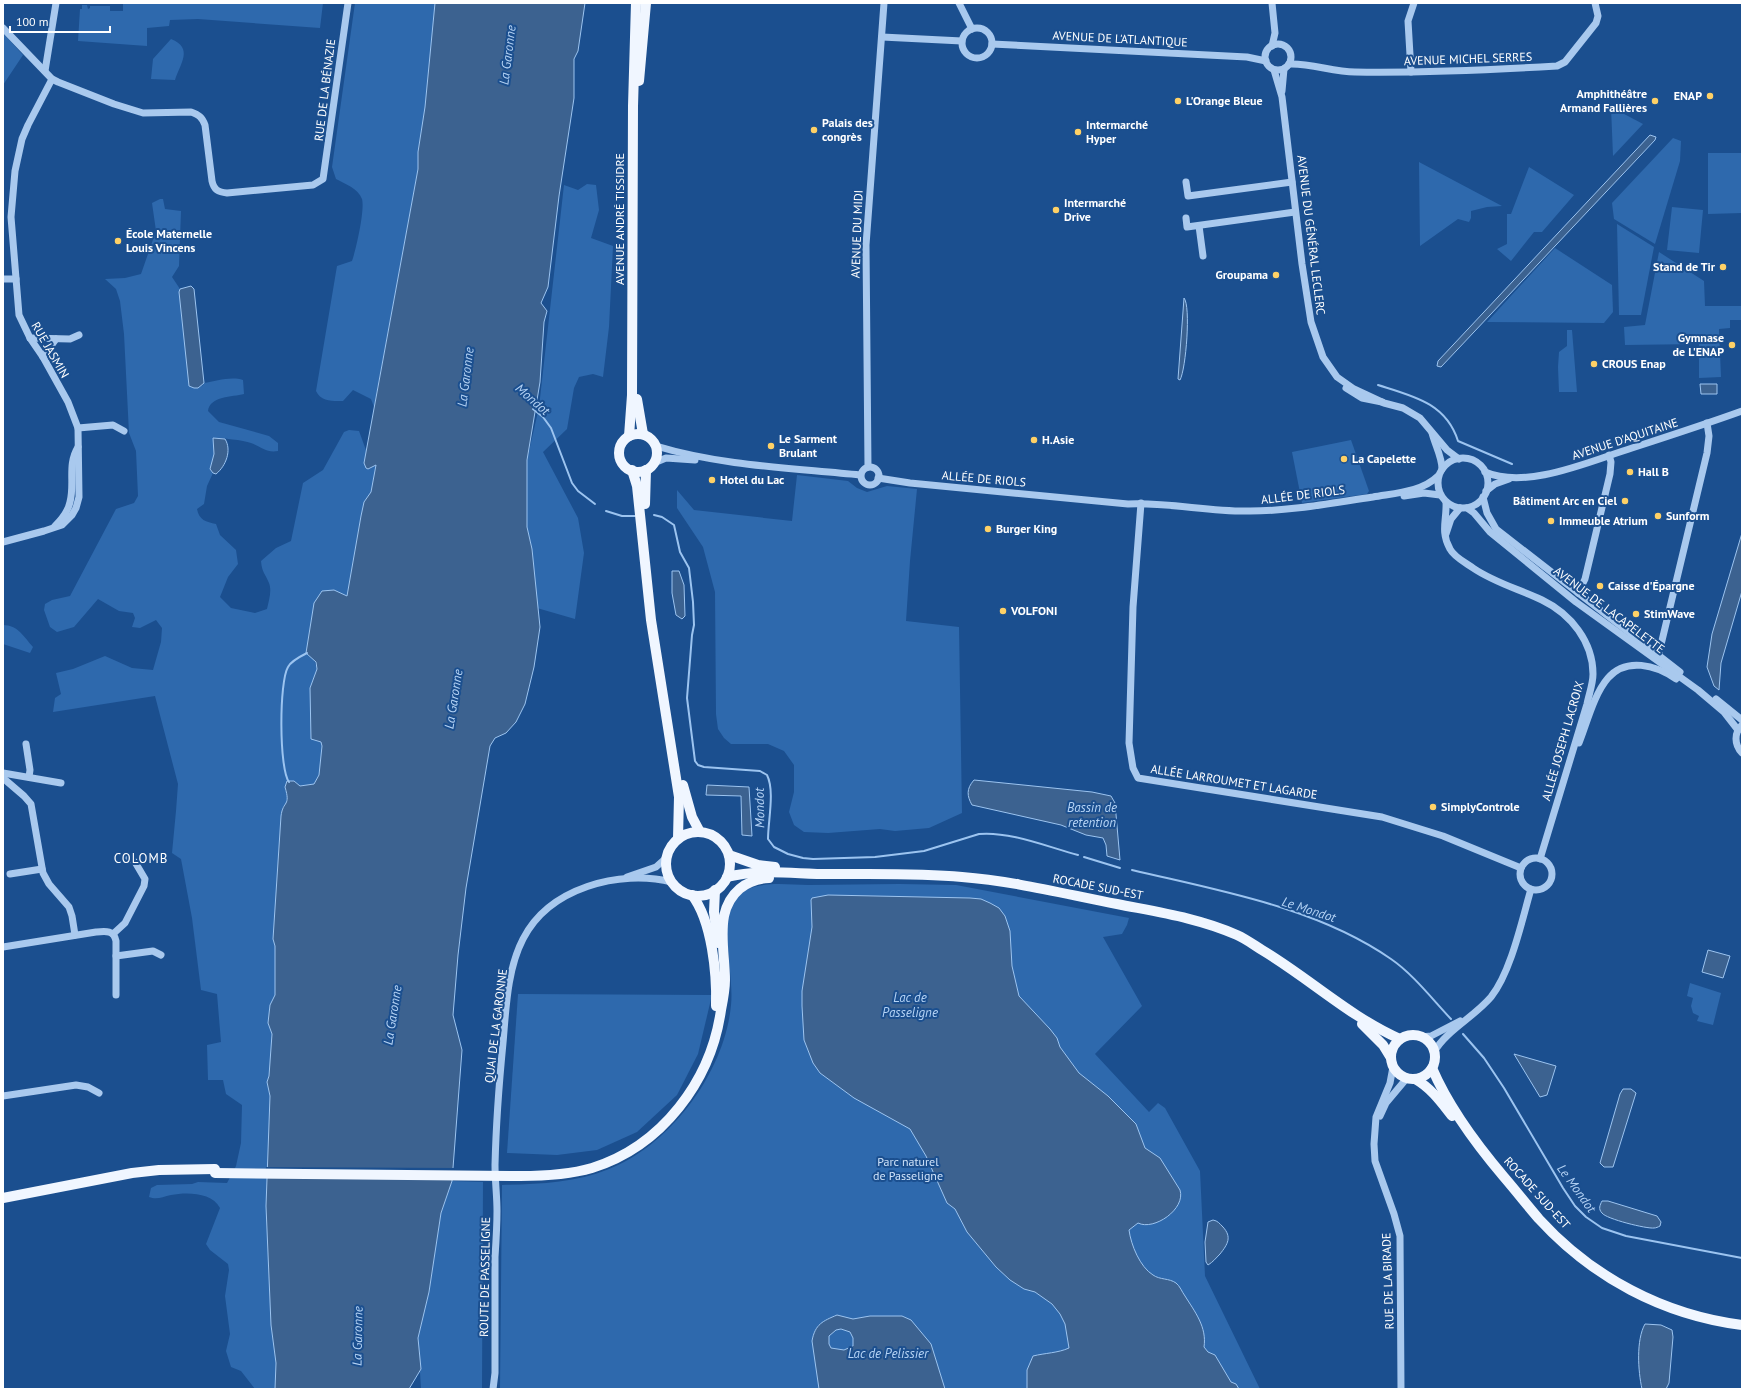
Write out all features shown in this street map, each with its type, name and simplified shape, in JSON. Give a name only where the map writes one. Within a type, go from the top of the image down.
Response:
[{"type":"main road","name":"AVENUE ANDRÉ TISSIDRE","points":[[629,436],[632,395],[633,106],[636,3]]},
{"type":"main road","name":"AVENUE ANDRÉ TISSIDRE","points":[[643,434],[637,401],[635,333],[637,112],[646,3]]},
{"type":"main road","points":[[643,434],[651,438],[656,446],[657,458],[646,470],[636,472],[623,464],[619,455],[621,444],[629,436],[643,434]]},
{"type":"main road","points":[[632,470],[637,486],[651,620],[679,797],[678,838]]},
{"type":"main road","points":[[646,470],[644,488],[647,534],[665,688],[685,793],[692,817],[700,832]]},
{"type":"main road","points":[[700,832],[709,834],[718,839],[729,855],[730,866],[727,877],[715,890],[700,895],[692,895],[677,888],[672,882],[666,867],[666,858],[678,838],[685,834],[700,832]]},
{"type":"main road","name":"ROCADE SUD-EST","points":[[729,855],[742,861],[758,865],[846,874]]},
{"type":"main road","name":"ROCADE SUD-EST","points":[[727,877],[749,873],[907,874],[963,877],[1025,886],[1177,916],[1207,924],[1238,936],[1284,963],[1374,1026],[1400,1039]]},
{"type":"main road","points":[[3,1198],[132,1173],[171,1170],[556,1175],[601,1164],[630,1151],[659,1129],[683,1104],[693,1089],[710,1054],[717,1034],[725,980],[723,943],[724,918],[733,896],[749,882],[758,879],[834,878],[846,874]]},
{"type":"main road","points":[[715,890],[714,912],[721,980],[721,1010]]},
{"type":"main road","points":[[520,1175],[560,1171],[580,1167],[618,1153],[642,1138],[661,1122],[682,1098],[689,1087],[701,1062],[712,1028],[716,1007],[717,981],[712,951],[702,914],[699,904],[692,895]]},
{"type":"main road","name":"ROCADE SUD-EST","points":[[1326,992],[1370,1031],[1383,1046],[1392,1063]]},
{"type":"main road","points":[[1413,1035],[1421,1037],[1431,1046],[1435,1058],[1432,1068],[1421,1077],[1411,1079],[1396,1072],[1392,1063],[1394,1044],[1406,1036],[1413,1035]]},
{"type":"main road","name":"ROCADE SUD-EST","points":[[1432,1068],[1440,1086],[1485,1154]]},
{"type":"main road","name":"ROCADE SUD-EST","points":[[1411,1079],[1426,1085],[1433,1092],[1469,1137],[1540,1219],[1573,1250],[1605,1276],[1642,1297],[1682,1312],[1742,1325]]},
{"type":"main road","points":[[3,1202],[134,1176],[215,1171]]},
{"type":"street","points":[[44,71],[56,3]]},
{"type":"street","name":"RUE DE LA BÉNAZIE","points":[[52,79],[114,104],[142,113],[191,112],[197,114],[203,119],[205,125],[212,181],[214,187],[219,192],[227,193],[317,184],[323,179],[348,3]]},
{"type":"street","name":"AVENUE DU MIDI","points":[[868,467],[866,253],[884,3]]},
{"type":"street","points":[[959,3],[972,29]]},
{"type":"street","points":[[1272,3],[1275,33],[1272,46]]},
{"type":"street","points":[[1411,72],[1408,21],[1414,3]]},
{"type":"street","name":"AVENUE MICHEL SERRES","points":[[1286,66],[1301,64],[1347,72],[1411,72],[1496,70],[1562,64],[1596,23],[1598,16],[1595,3]]},
{"type":"street","points":[[3,28],[52,79]]},
{"type":"street","points":[[981,28],[990,34],[992,44],[986,55],[977,58],[966,52],[962,41],[965,34],[972,29],[981,28]]},
{"type":"street","points":[[1275,33],[1290,55],[1286,66],[1274,70],[1268,66],[1266,61],[1266,52],[1272,46],[1279,44],[1283,45]]},
{"type":"street","points":[[882,37],[962,41]]},
{"type":"street","name":"AVENUE DE L'ATLANTIQUE","points":[[992,44],[1247,57],[1266,61]]},
{"type":"street","name":"AVENUE DE L'ATLANTIQUE","points":[[1247,57],[1266,52]]},
{"type":"street","name":"AVENUE MICHEL SERRES","points":[[1290,55],[1301,64]]},
{"type":"street","name":"AVENUE DU GÉNÉRAL LECLERC","points":[[1282,97],[1286,66]]},
{"type":"street","name":"AVENUE DU GÉNÉRAL LECLERC","points":[[1274,70],[1282,97],[1302,271],[1311,322],[1323,357],[1337,377],[1354,389],[1384,403],[1411,412],[1423,421],[1447,450],[1459,459]]},
{"type":"street","name":"RUE JASMIN","points":[[3,542],[53,529],[67,521],[76,508],[79,497],[78,428],[68,402],[43,356],[30,338],[19,315],[11,206],[15,171],[22,139],[52,79]]},
{"type":"street","points":[[1186,182],[1188,196],[1292,182]]},
{"type":"street","points":[[1186,218],[1188,227],[1295,212]]},
{"type":"street","points":[[1199,226],[1203,256]]},
{"type":"street","points":[[3,279],[16,279]]},
{"type":"street","points":[[30,338],[70,339],[79,335]]},
{"type":"street","points":[[43,356],[56,339]]},
{"type":"street","name":"AVENUE D'AQUITAINE","points":[[1485,494],[1495,484],[1513,478],[1564,470],[1742,411]]},
{"type":"street","points":[[1659,654],[1707,452],[1709,436],[1706,423]]},
{"type":"street","points":[[78,428],[113,425],[124,431]]},
{"type":"street","name":"AVENUE DU GÉNÉRAL LECLERC","points":[[1432,433],[1435,446],[1442,463],[1442,469]]},
{"type":"street","points":[[656,446],[675,452],[729,462]]},
{"type":"street","points":[[1578,593],[1585,579],[1610,474],[1611,462],[1609,455]]},
{"type":"street","points":[[654,463],[666,458],[729,462],[860,475]]},
{"type":"street","points":[[1459,459],[1474,461],[1485,472],[1487,478],[1485,494],[1473,506],[1463,508],[1446,502],[1440,495],[1438,489],[1438,476],[1442,469],[1447,464],[1459,459]]},
{"type":"street","points":[[868,467],[876,470],[878,478],[875,483],[867,484],[862,481],[860,475],[863,469],[868,467]]},
{"type":"street","name":"AVENUE D'AQUITAINE","points":[[1485,472],[1494,476],[1513,478]]},
{"type":"street","name":"ALLÉE DE RIOLS","points":[[878,478],[910,483],[1128,504],[1155,503],[1232,511],[1277,511],[1389,494],[1424,487],[1438,476]]},
{"type":"street","name":"ALLÉE DE RIOLS","points":[[1141,503],[1225,514],[1256,515],[1307,510],[1424,493],[1440,495]]},
{"type":"street","name":"AVENUE DE LACAPELETTE","points":[[1485,494],[1487,513],[1496,529],[1659,654],[1742,720]]},
{"type":"street","points":[[1445,538],[1446,502]]},
{"type":"street","name":"ALLÉE LARROUMET ET LAGARDE","points":[[1141,503],[1133,607],[1129,743],[1133,768],[1138,778],[1382,817],[1443,836],[1521,868]]},
{"type":"street","points":[[1445,538],[1451,519],[1463,508]]},
{"type":"street","name":"AVENUE DE LACAPELETTE","points":[[1463,508],[1474,513],[1490,532],[1576,602],[1698,690],[1724,712],[1740,728],[1736,742],[1742,753]]},
{"type":"street","name":"ALLÉE JOSEPH LACROIX","points":[[1445,538],[1452,552],[1463,561],[1493,580],[1543,600],[1557,608],[1571,620],[1583,635],[1593,663],[1592,682],[1540,859]]},
{"type":"street","points":[[1569,762],[1576,751],[1599,692],[1608,678],[1618,671],[1635,665],[1649,667],[1671,676],[1685,686],[1698,690]]},
{"type":"street","points":[[26,744],[30,770],[29,777]]},
{"type":"street","points":[[3,772],[61,783]]},
{"type":"street","points":[[3,778],[24,796],[30,804],[42,869],[49,884],[69,907],[75,935]]},
{"type":"street","points":[[113,934],[125,923],[144,886],[144,879],[135,862],[127,856]]},
{"type":"street","name":"QUAI DE LA GARONNE","points":[[495,1166],[504,1028],[510,980],[517,954],[523,940],[541,913],[563,898],[578,890],[622,879],[656,867],[666,858]]},
{"type":"street","points":[[1535,858],[1540,859],[1551,868],[1551,878],[1549,883],[1541,889],[1531,889],[1526,886],[1521,878],[1521,868],[1527,861],[1535,858]]},
{"type":"street","points":[[10,874],[42,869]]},
{"type":"street","name":"QUAI DE LA GARONNE","points":[[622,879],[657,879],[672,882]]},
{"type":"street","points":[[1434,1052],[1440,1043],[1484,1005],[1498,986],[1507,969],[1531,889]]},
{"type":"street","points":[[3,947],[96,932],[110,932],[113,934],[116,941],[116,995]]},
{"type":"street","points":[[116,956],[153,951],[160,955]]},
{"type":"street","points":[[1421,1037],[1431,1036],[1445,1030],[1484,1005]]},
{"type":"street","name":"RUE DE LA BIRADE","points":[[1392,1063],[1390,1083],[1380,1106],[1375,1128],[1375,1161],[1394,1214],[1400,1236],[1400,1389]]},
{"type":"street","name":"RUE DE LA BIRADE","points":[[1375,1128],[1386,1103],[1411,1079]]},
{"type":"street","points":[[3,1096],[76,1085],[88,1087],[99,1092]]},
{"type":"street","name":"ROUTE DE PASSELIGNE","points":[[493,1389],[495,1373],[497,1210],[495,1166]]},
{"type":"green space","points":[[123,3],[323,3],[320,28],[198,19],[170,20],[169,26],[147,28],[147,46],[78,41],[80,9],[82,9],[82,5],[87,5],[88,9],[90,6],[110,6],[110,11],[123,11]]},
{"type":"green space","points":[[355,3],[435,3],[425,107],[418,152],[418,169],[374,407],[371,399],[353,390],[343,401],[331,401],[324,399],[318,395],[316,391],[337,266],[352,261],[358,239],[363,204],[358,192],[336,179],[332,167]]},
{"type":"green space","points":[[3,33],[23,55],[3,85]]},
{"type":"green space","points":[[171,39],[182,47],[184,52],[184,57],[175,80],[151,79],[153,59]]},
{"type":"green space","points":[[1611,107],[1643,124],[1613,156]]},
{"type":"green space","points":[[1673,138],[1681,141],[1680,161],[1655,244],[1614,219],[1612,203]]},
{"type":"green space","points":[[1708,153],[1742,153],[1742,213],[1708,214]]},
{"type":"green space","points":[[1419,162],[1502,206],[1487,207],[1471,211],[1471,218],[1469,222],[1458,219],[1420,246]]},
{"type":"green space","points":[[1529,167],[1574,195],[1542,232],[1534,232],[1511,261],[1497,249],[1507,244],[1507,214],[1511,214]]},
{"type":"green space","points":[[587,184],[596,185],[599,210],[591,238],[613,246],[609,327],[603,377],[593,374],[579,377],[574,388],[567,429],[543,452],[578,518],[584,553],[575,619],[537,608],[532,549],[527,527],[527,460],[539,407],[564,185],[578,190]]},
{"type":"green space","points":[[163,199],[165,209],[181,211],[179,266],[172,277],[180,289],[179,292],[202,386],[204,383],[224,379],[234,378],[243,380],[244,394],[217,400],[213,402],[208,411],[219,422],[269,436],[278,443],[278,451],[270,451],[247,442],[232,439],[213,438],[214,454],[210,469],[213,473],[207,486],[204,504],[197,509],[201,518],[216,524],[220,535],[236,550],[238,564],[228,577],[220,597],[231,608],[255,613],[267,609],[270,596],[270,586],[263,571],[261,561],[276,548],[291,541],[303,483],[323,470],[344,432],[349,430],[359,431],[367,453],[364,463],[376,464],[371,493],[364,502],[347,596],[334,590],[314,604],[308,641],[317,669],[310,688],[322,746],[319,775],[314,784],[300,786],[294,781],[285,787],[287,801],[281,816],[273,939],[275,946],[275,995],[270,1006],[268,1023],[272,1034],[269,1076],[267,1082],[270,1096],[266,1206],[271,1325],[276,1363],[275,1389],[255,1389],[241,1371],[231,1367],[226,1351],[230,1334],[225,1296],[229,1270],[228,1264],[210,1250],[206,1244],[220,1208],[211,1199],[198,1194],[177,1194],[157,1198],[149,1197],[151,1188],[157,1185],[192,1184],[198,1182],[227,1183],[236,1166],[241,1143],[242,1105],[226,1094],[223,1080],[208,1080],[207,1045],[221,1042],[217,994],[201,990],[192,918],[181,859],[172,853],[178,784],[155,696],[53,712],[55,698],[61,694],[56,673],[73,669],[105,656],[132,668],[153,670],[161,642],[162,628],[156,620],[140,628],[132,627],[135,618],[133,613],[119,611],[98,599],[74,627],[57,632],[50,627],[44,610],[45,604],[52,600],[70,596],[116,509],[134,503],[138,496],[136,451],[129,433],[124,334],[120,301],[116,289],[105,279],[125,278],[141,274],[156,231],[152,203]]},
{"type":"green space","points":[[1672,207],[1703,210],[1699,253],[1667,250]]},
{"type":"green space","points":[[1617,224],[1654,247],[1641,315],[1619,315]]},
{"type":"green space","points":[[1555,248],[1612,285],[1613,312],[1604,323],[1487,322]]},
{"type":"green space","points":[[1659,252],[1704,281],[1705,306],[1742,306],[1742,320],[1730,320],[1730,328],[1719,329],[1721,377],[1699,378],[1699,344],[1625,345],[1624,327],[1645,325]]},
{"type":"green space","points":[[1567,330],[1572,330],[1577,392],[1559,392],[1559,352],[1567,346]]},
{"type":"green space","points":[[1351,440],[1369,491],[1367,494],[1302,503],[1292,452]]},
{"type":"green space","points":[[797,475],[848,481],[857,488],[867,492],[887,486],[917,489],[906,621],[959,627],[962,813],[929,828],[895,831],[880,829],[828,833],[804,832],[794,825],[789,812],[794,792],[794,765],[784,751],[768,744],[731,744],[724,738],[718,729],[716,714],[715,592],[703,547],[677,508],[677,490],[694,510],[792,521]]},
{"type":"green space","points":[[3,625],[13,627],[20,632],[33,647],[30,653],[3,644]]},
{"type":"green space","name":"Parc naturel de Passeligne","points":[[769,884],[956,885],[1129,918],[1122,934],[1103,937],[1142,1006],[1095,1054],[1149,1112],[1158,1103],[1165,1108],[1200,1171],[1205,1276],[1260,1389],[500,1389],[502,1185],[570,1180],[596,1174],[609,1169],[632,1158],[653,1143],[673,1124],[691,1103],[706,1080],[718,1055],[727,1030],[731,1005],[731,981],[727,940],[728,915],[732,903],[746,890]]},
{"type":"green space","points":[[1690,983],[1721,993],[1713,1025],[1697,1021],[1699,1016],[1693,1013],[1691,1006],[1693,998],[1687,996]]},
{"type":"green space","points":[[518,994],[712,995],[698,1054],[677,1095],[637,1132],[597,1150],[557,1155],[507,1153]]},
{"type":"green space","points":[[452,1181],[483,1182],[482,1389],[421,1389],[418,1338],[429,1292],[441,1213]]},
{"type":"water","name":"La Garonne","points":[[435,3],[585,3],[578,51],[574,59],[574,98],[559,196],[548,287],[541,303],[547,311],[544,322],[540,382],[527,460],[527,527],[532,549],[540,627],[534,667],[525,704],[516,722],[506,733],[495,738],[490,746],[466,888],[453,1015],[462,1050],[452,1181],[441,1213],[429,1292],[418,1338],[421,1369],[409,1389],[275,1389],[276,1363],[271,1325],[266,1206],[270,1096],[267,1082],[269,1076],[272,1034],[268,1023],[270,1005],[275,995],[275,946],[273,939],[281,816],[287,801],[285,787],[287,781],[294,781],[300,786],[314,784],[319,775],[322,746],[321,742],[311,739],[310,688],[317,669],[316,662],[306,653],[314,603],[322,591],[334,590],[347,596],[364,502],[371,492],[376,465],[368,469],[364,463],[418,169],[418,152],[425,107]]},
{"type":"water","points":[[1650,135],[1656,137],[1655,140],[1441,367],[1437,366],[1438,361]]},
{"type":"water","points":[[191,286],[194,289],[204,383],[198,388],[189,386],[179,292],[180,289]]},
{"type":"water","points":[[1184,298],[1187,313],[1187,338],[1184,364],[1180,380],[1178,379]]},
{"type":"water","points":[[1700,384],[1717,384],[1717,394],[1701,394]]},
{"type":"water","points":[[213,438],[225,439],[228,448],[227,458],[223,467],[216,474],[210,469],[214,454]]},
{"type":"water","points":[[1742,533],[1742,591],[1721,663],[1719,690],[1714,686],[1707,667],[1712,634]]},
{"type":"water","points":[[672,571],[679,571],[684,585],[685,616],[682,619],[676,615],[672,593]]},
{"type":"water","name":"Bassin de retention","points":[[974,780],[1092,792],[1111,796],[1115,803],[1120,860],[1107,856],[1106,845],[1103,838],[1086,835],[1061,825],[972,805],[968,792]]},
{"type":"water","points":[[707,785],[749,787],[752,836],[742,835],[741,796],[706,795]]},
{"type":"water","name":"Lac de Passeligne","points":[[828,895],[970,898],[981,899],[999,908],[1005,916],[1010,931],[1012,966],[1019,996],[1050,1029],[1057,1038],[1060,1047],[1079,1073],[1108,1096],[1136,1124],[1145,1148],[1160,1158],[1180,1190],[1181,1197],[1178,1204],[1174,1211],[1167,1217],[1152,1224],[1145,1225],[1138,1223],[1129,1230],[1132,1242],[1140,1261],[1148,1271],[1156,1277],[1173,1281],[1179,1286],[1202,1326],[1204,1333],[1204,1347],[1208,1352],[1215,1355],[1231,1382],[1236,1384],[1239,1389],[1027,1389],[1027,1370],[1033,1356],[1069,1348],[1065,1324],[1060,1314],[1052,1304],[1035,1292],[1024,1289],[1010,1280],[996,1267],[967,1232],[955,1209],[947,1203],[926,1156],[910,1129],[854,1098],[820,1073],[813,1063],[804,1040],[802,991],[812,927],[811,900],[812,898]]},
{"type":"water","points":[[1708,950],[1730,956],[1723,978],[1702,972]]},
{"type":"water","points":[[1514,1054],[1556,1066],[1547,1095],[1540,1097]]},
{"type":"water","points":[[1623,1089],[1631,1089],[1636,1093],[1613,1167],[1604,1167],[1600,1163],[1620,1094]]},
{"type":"water","points":[[1602,1201],[1608,1201],[1657,1216],[1661,1222],[1660,1226],[1656,1228],[1643,1227],[1611,1218],[1601,1212],[1600,1207]]},
{"type":"water","points":[[1213,1220],[1218,1222],[1226,1231],[1228,1240],[1220,1254],[1208,1265],[1206,1262],[1205,1242],[1208,1222]]},
{"type":"water","name":"Lac de Pelissier","points":[[837,1315],[853,1319],[870,1316],[902,1316],[911,1320],[931,1344],[945,1389],[819,1389],[812,1341],[813,1335],[820,1324]],"holes":[[[841,1329],[850,1332],[853,1338],[853,1346],[844,1350],[831,1348],[829,1344],[829,1336],[836,1330]]]},
{"type":"water","points":[[1645,1324],[1661,1325],[1672,1330],[1673,1337],[1669,1383],[1666,1389],[1642,1389],[1639,1347],[1640,1338]]},
{"type":"pier","points":[[266,1167],[455,1168],[454,1179],[265,1177]]},
{"type":"waterway","points":[[1378,385],[1404,393],[1427,403],[1437,409],[1445,418],[1453,428],[1458,441],[1512,464]]},
{"type":"waterway","name":"Mondot","points":[[533,409],[543,417],[551,428],[572,483],[578,491],[595,504]]},
{"type":"waterway","points":[[606,511],[622,516],[635,516]]},
{"type":"waterway","name":"Mondot","points":[[654,515],[662,517],[674,525],[680,552],[689,568],[694,625],[687,698],[695,761],[698,765],[704,767],[760,771],[767,775],[771,789],[768,839],[774,847],[788,854],[813,859],[875,857],[924,851],[979,834],[991,834],[1016,837],[1078,855]]},
{"type":"waterway","points":[[289,782],[283,761],[281,725],[283,689],[285,676],[289,665],[307,653]]},
{"type":"waterway","points":[[1084,857],[1120,868]]},
{"type":"waterway","name":"Le Mondot","points":[[1132,870],[1266,903],[1331,926],[1362,941],[1399,965],[1451,1019]]},
{"type":"waterway","name":"Le Mondot","points":[[1463,1034],[1484,1058],[1504,1088],[1563,1188],[1575,1206],[1586,1217],[1602,1228],[1626,1236],[1742,1258]]},
{"type":"place","name":"ENAP","points":[[1710,96]]},
{"type":"place","name":"L'Orange Bleue","points":[[1178,101]]},
{"type":"place","name":"Amphithéâtre Armand Fallières","points":[[1655,101]]},
{"type":"place","name":"Palais des congrès","points":[[814,130]]},
{"type":"place","name":"Intermarché Hyper","points":[[1078,132]]},
{"type":"place","name":"Intermarché Drive","points":[[1056,210]]},
{"type":"place","name":"École Maternelle Louis Vincens","points":[[118,241]]},
{"type":"place","name":"Stand de Tir","points":[[1723,267]]},
{"type":"place","name":"Groupama","points":[[1276,275]]},
{"type":"place","name":"Gymnase de L'ENAP","points":[[1732,345]]},
{"type":"place","name":"CROUS Enap","points":[[1594,364]]},
{"type":"place","name":"H.Asie","points":[[1034,440]]},
{"type":"place","name":"Le Sarment Brulant","points":[[771,446]]},
{"type":"place","name":"La Capelette","points":[[1344,459]]},
{"type":"place","name":"Hall B","points":[[1630,472]]},
{"type":"place","name":"Hotel du Lac","points":[[712,480]]},
{"type":"place","name":"Bâtiment Arc en Ciel","points":[[1625,501]]},
{"type":"place","name":"Sunform","points":[[1658,516]]},
{"type":"place","name":"Immeuble Atrium","points":[[1551,521]]},
{"type":"place","name":"Burger King","points":[[988,529]]},
{"type":"place","name":"Caisse d'Épargne","points":[[1600,586]]},
{"type":"place","name":"VOLFONI","points":[[1003,611]]},
{"type":"place","name":"StimWave","points":[[1636,614]]},
{"type":"place","name":"SimplyControle","points":[[1433,807]]},
{"type":"district","name":"COLOMB","points":[[141,858]]}]
